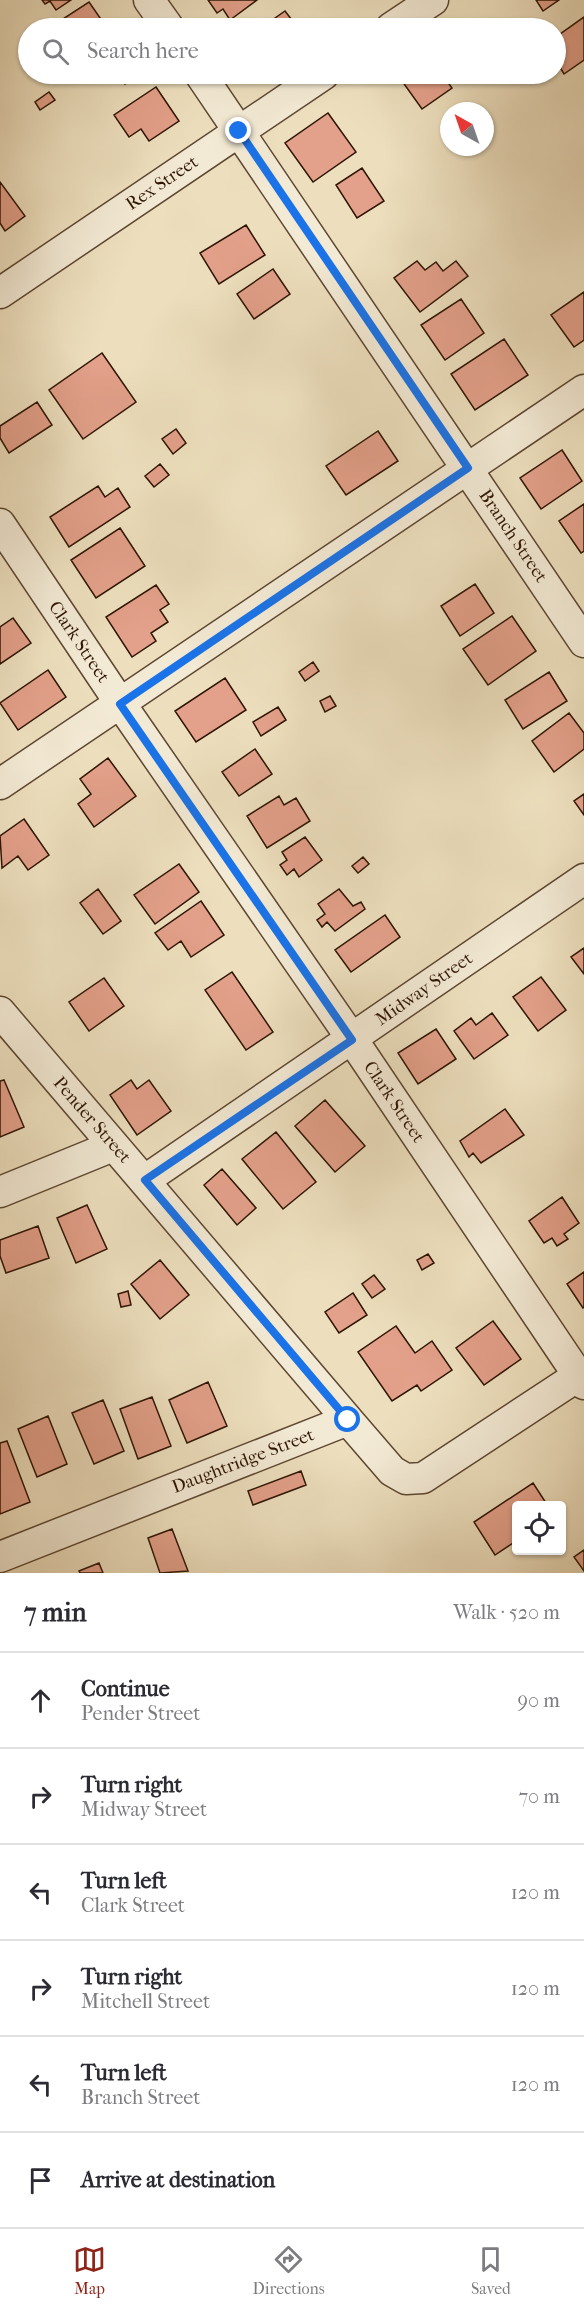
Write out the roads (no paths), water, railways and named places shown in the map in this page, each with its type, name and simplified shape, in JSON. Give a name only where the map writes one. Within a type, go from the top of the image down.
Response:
[{"type":"street","points":[[149,0],[162,18]]},
{"type":"street","points":[[406,18],[433,0]]},
{"type":"street","name":"Branch Street","points":[[207,84],[584,642]]},
{"type":"street","name":"Rex Street","points":[[0,293],[309,84]]},
{"type":"street","points":[[0,784],[584,390]]},
{"type":"street","name":"Clark Street","points":[[0,524],[120,704],[582,1377]]},
{"type":"street","name":"Midway Street","points":[[145,1180],[584,879]]},
{"type":"street","name":"Pender Street","points":[[0,1012],[348,1420]]},
{"type":"street","points":[[0,1192],[113,1146]]},
{"type":"street","points":[[348,1420],[392,1471],[406,1479],[423,1478],[582,1377]]},
{"type":"street","name":"Daughtridge Street","points":[[0,1557],[348,1420]]}]
